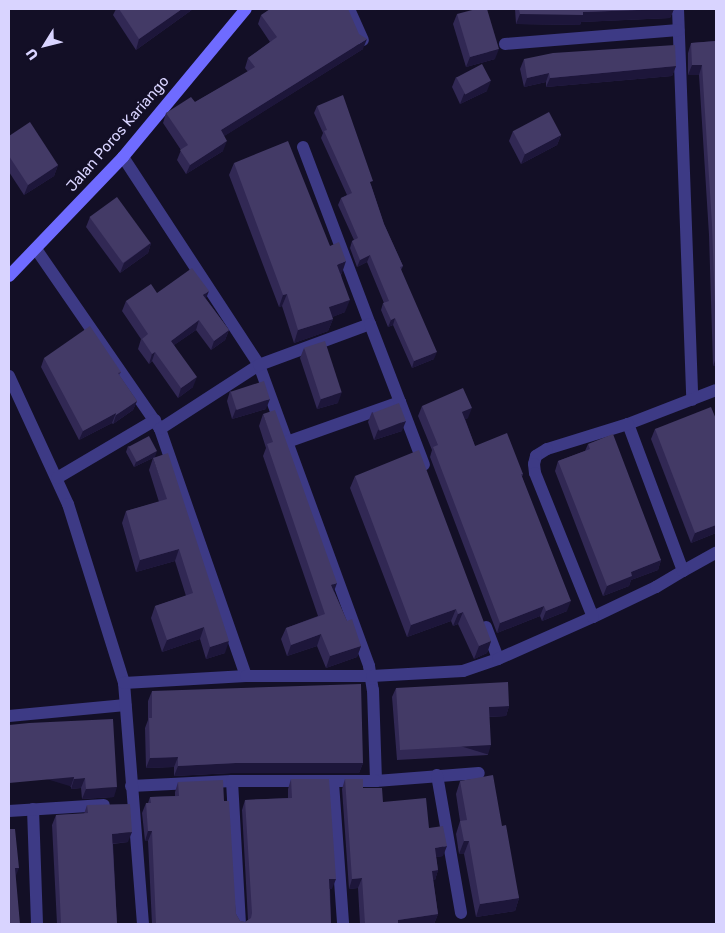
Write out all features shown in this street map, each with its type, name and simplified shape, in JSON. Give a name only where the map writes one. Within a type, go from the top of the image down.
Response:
[{"type":"main road","name":"Jalan Poros Kariango","points":[[9,276],[124,156],[246,9]]},
{"type":"street","points":[[349,9],[363,40]]},
{"type":"street","points":[[678,9],[692,400]]},
{"type":"street","points":[[505,44],[678,30]]},
{"type":"street","points":[[303,147],[428,476]]},
{"type":"street","points":[[124,156],[259,365],[348,601],[372,676],[376,781]]},
{"type":"street","points":[[36,249],[158,425],[246,676]]},
{"type":"street","points":[[57,478],[158,425],[259,365],[370,324]]},
{"type":"street","points":[[9,376],[68,504],[124,683],[131,786],[124,804],[143,924]]},
{"type":"street","points":[[593,617],[535,472],[536,456],[547,448],[628,424],[716,390]]},
{"type":"street","points":[[287,442],[400,402]]},
{"type":"street","points":[[628,424],[683,571]]},
{"type":"street","points":[[124,683],[246,676],[372,676],[449,673],[483,666],[656,587],[716,553]]},
{"type":"street","points":[[481,613],[498,659]]},
{"type":"street","points":[[9,716],[125,705]]},
{"type":"street","points":[[131,786],[232,781],[333,783],[376,781],[437,774],[479,773]]},
{"type":"street","points":[[437,774],[461,913]]},
{"type":"street","points":[[232,781],[240,924]]},
{"type":"street","points":[[333,783],[343,924]]},
{"type":"street","points":[[9,811],[124,804]]},
{"type":"street","points":[[32,809],[37,924]]},
{"type":"building","points":[[119,9],[182,9],[139,39]]},
{"type":"building","points":[[270,9],[348,9],[359,34],[367,39],[221,130],[227,141],[190,165],[180,150],[188,145],[166,113],[191,97],[195,102],[255,67],[248,58],[277,37],[261,15]]},
{"type":"building","points":[[476,9],[487,9],[499,49],[470,57],[457,14]]},
{"type":"building","points":[[519,9],[664,9],[583,12],[583,15],[520,14]]},
{"type":"building","points":[[716,41],[716,334],[712,225],[702,65],[692,65],[691,43]]},
{"type":"building","points":[[675,45],[676,66],[550,78],[549,73],[527,78],[524,59],[553,53]]},
{"type":"building","points":[[482,64],[491,81],[465,94],[456,78]]},
{"type":"building","points":[[343,95],[373,181],[370,182],[384,224],[403,266],[400,267],[437,352],[414,361],[395,318],[391,320],[383,303],[389,301],[370,255],[360,260],[352,241],[358,238],[341,198],[352,193],[324,131],[327,130],[317,106]]},
{"type":"building","points":[[549,112],[561,135],[525,154],[513,131]]},
{"type":"building","points":[[30,122],[58,165],[28,185],[9,156],[9,136]]},
{"type":"building","points":[[288,141],[330,246],[339,242],[346,261],[337,265],[350,300],[329,307],[333,319],[298,330],[287,294],[283,295],[234,163]]},
{"type":"building","points":[[117,197],[151,243],[123,263],[89,217]]},
{"type":"building","points":[[192,268],[209,291],[203,295],[229,330],[214,341],[199,320],[171,341],[197,377],[181,388],[155,352],[152,354],[142,339],[148,334],[126,301],[151,284],[157,293]]},
{"type":"building","points":[[90,326],[121,372],[118,373],[137,401],[116,415],[116,413],[83,431],[44,358]]},
{"type":"building","points":[[325,341],[342,392],[321,399],[304,348]]},
{"type":"building","points":[[264,381],[270,399],[237,410],[231,392]]},
{"type":"building","points":[[463,388],[472,408],[462,412],[475,446],[507,433],[523,474],[521,474],[571,601],[546,611],[544,606],[500,623],[433,447],[438,445],[422,406]]},
{"type":"building","points":[[399,403],[406,421],[380,431],[373,413]]},
{"type":"building","points":[[711,407],[716,419],[716,525],[695,533],[655,429]]},
{"type":"building","points":[[275,410],[337,583],[331,585],[347,621],[352,619],[361,646],[330,656],[321,634],[291,645],[286,628],[325,614],[267,444],[273,442],[263,414]]},
{"type":"building","points":[[613,434],[661,560],[631,572],[632,576],[607,586],[558,461],[590,449],[588,444]]},
{"type":"building","points":[[149,436],[157,451],[137,462],[129,447]]},
{"type":"building","points":[[419,450],[491,641],[479,646],[463,612],[458,614],[456,609],[411,625],[355,476]]},
{"type":"building","points":[[168,453],[229,641],[210,647],[204,627],[167,640],[155,606],[193,593],[179,549],[140,560],[126,511],[167,499],[153,458]]},
{"type":"building","points":[[508,682],[509,706],[489,707],[491,745],[400,750],[396,688]]},
{"type":"building","points":[[361,684],[363,763],[236,763],[178,766],[178,757],[150,758],[149,718],[152,718],[152,691]]},
{"type":"building","points":[[113,719],[117,787],[86,789],[85,778],[74,779],[74,777],[9,783],[9,725]]},
{"type":"building","points":[[493,775],[502,826],[506,825],[519,898],[480,904],[469,841],[464,841],[460,821],[467,820],[460,781]]},
{"type":"building","points":[[291,779],[329,779],[336,879],[329,879],[331,924],[156,924],[152,831],[148,831],[146,803],[151,803],[150,797],[179,796],[178,782],[223,780],[224,801],[229,801],[236,914],[240,921],[245,922],[251,918],[252,913],[245,800],[292,798]]},
{"type":"building","points":[[345,779],[363,779],[363,788],[382,788],[383,802],[426,798],[429,828],[443,826],[447,846],[435,848],[438,870],[432,871],[438,914],[398,920],[398,923],[365,924],[362,878],[352,879]]},
{"type":"building","points":[[130,804],[132,832],[112,834],[117,924],[61,924],[56,815],[88,813],[87,805]]},
{"type":"building","points":[[9,829],[15,829],[19,868],[15,868],[20,924],[9,924]]}]
